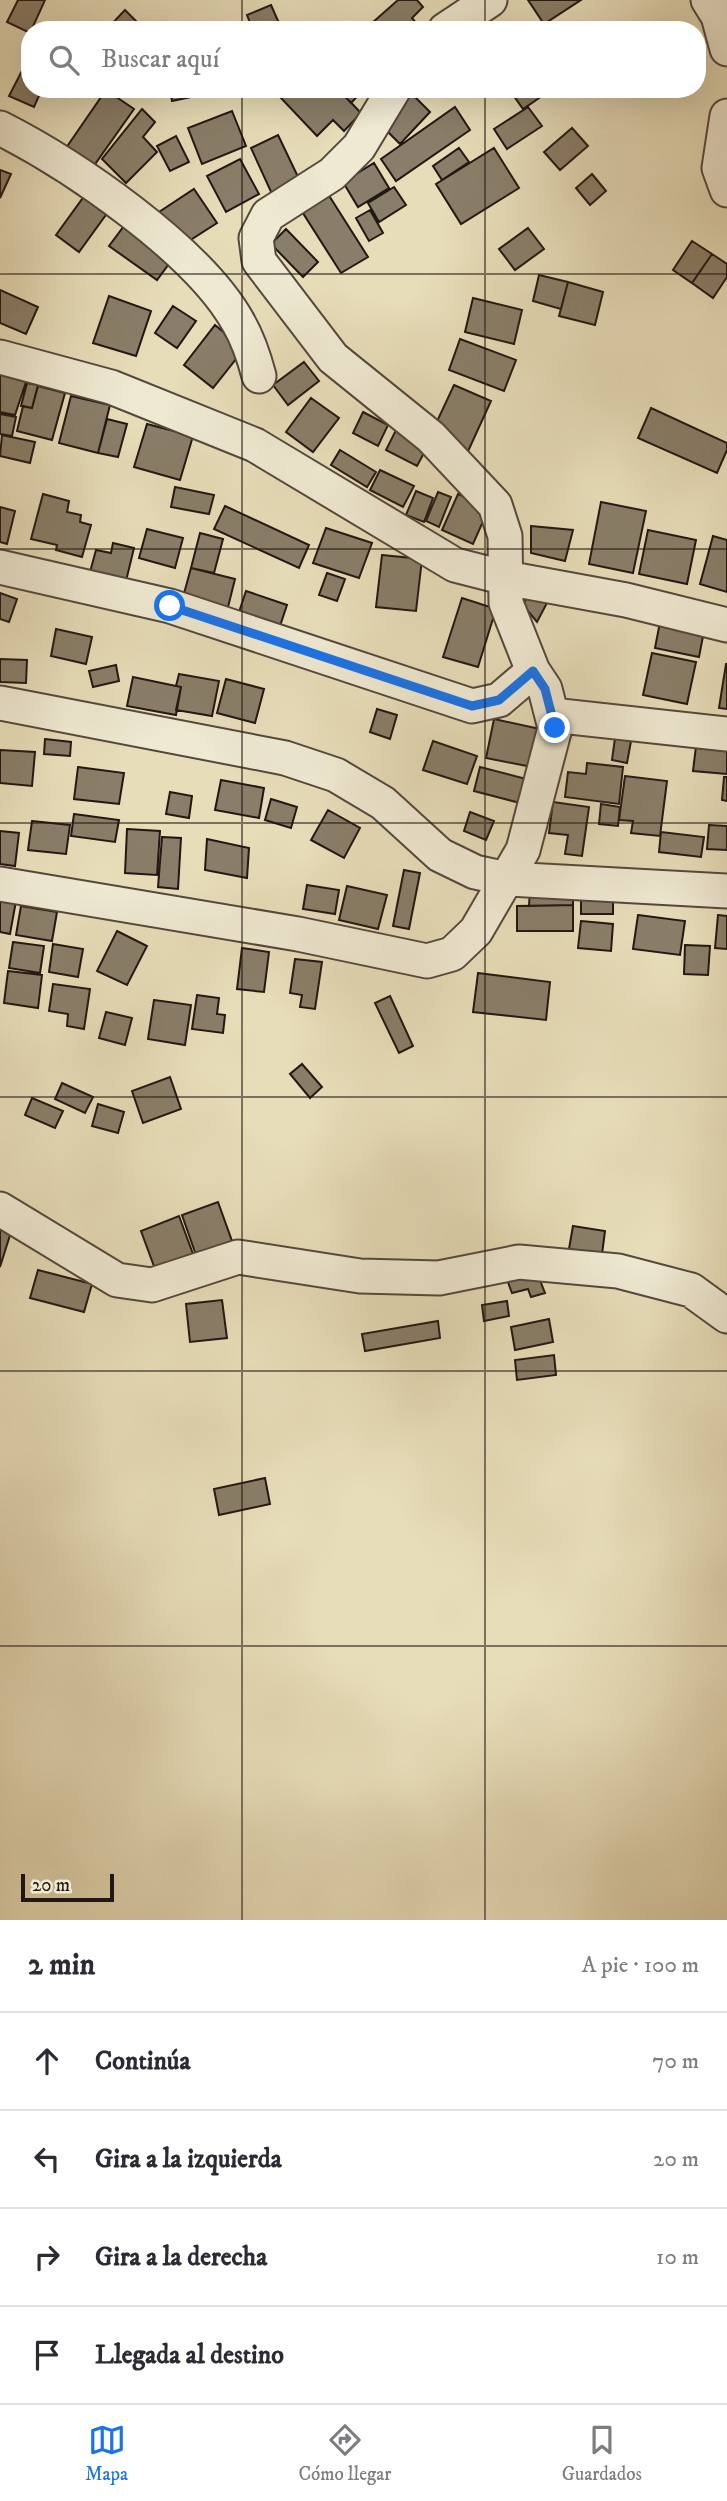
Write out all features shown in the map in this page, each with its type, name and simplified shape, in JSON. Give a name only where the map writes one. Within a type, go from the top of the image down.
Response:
[{"type":"street","points":[[708,0],[718,16],[727,49]]},
{"type":"street","points":[[458,21],[487,1]]},
{"type":"street","points":[[0,884],[298,934],[427,961],[452,954],[476,931],[523,850],[555,728],[545,689],[533,671],[506,603],[505,536],[495,505],[431,437],[333,358],[260,261],[256,238],[268,215],[332,174],[359,147],[389,98]]},
{"type":"street","points":[[727,116],[719,169],[727,190]]},
{"type":"street","points":[[0,128],[97,187],[159,234],[208,282],[237,319],[251,348],[259,376]]},
{"type":"street","points":[[0,357],[111,387],[255,445],[455,565],[506,578],[626,600],[727,625]]},
{"type":"street","points":[[0,567],[170,606],[472,706],[499,700],[533,671]]},
{"type":"street","points":[[0,703],[285,758],[337,775],[383,803],[440,855],[475,872],[507,878],[689,891],[727,891]]},
{"type":"street","points":[[552,715],[727,734]]},
{"type":"street","points":[[0,1209],[117,1280],[152,1286],[238,1258],[360,1276],[439,1278],[519,1262],[618,1272],[691,1290],[727,1316]]},
{"type":"building","points":[[18,0],[45,0],[35,21],[21,21],[21,29],[7,22]]},
{"type":"building","points":[[398,0],[417,0],[423,7],[412,18],[414,21],[374,21]]},
{"type":"building","points":[[528,0],[581,0],[549,21],[542,21]]},
{"type":"building","points":[[271,5],[278,21],[249,21],[247,15]]},
{"type":"building","points":[[125,10],[136,21],[115,21]]},
{"type":"building","points":[[21,73],[21,98],[38,98],[34,107],[9,96]]},
{"type":"building","points":[[100,98],[118,98],[134,109],[93,167],[66,148]]},
{"type":"building","points":[[281,98],[347,98],[361,113],[344,131],[333,120],[317,136]]},
{"type":"building","points":[[408,98],[416,98],[430,112],[400,144],[381,125]]},
{"type":"building","points":[[515,98],[539,98],[523,109]]},
{"type":"building","points":[[455,107],[470,130],[396,181],[381,159]]},
{"type":"building","points":[[528,107],[542,126],[507,149],[494,129]]},
{"type":"building","points":[[142,109],[155,122],[143,137],[157,152],[126,183],[102,159]]},
{"type":"building","points":[[232,111],[246,146],[202,164],[188,128]]},
{"type":"building","points":[[572,128],[588,146],[560,170],[544,152]]},
{"type":"building","points":[[278,135],[300,181],[272,194],[251,148]]},
{"type":"building","points":[[176,136],[189,162],[170,171],[157,146]]},
{"type":"building","points":[[459,148],[469,162],[442,180],[433,166]]},
{"type":"building","points":[[494,148],[519,188],[461,224],[436,184]]},
{"type":"building","points":[[240,159],[259,194],[226,212],[207,176]]},
{"type":"building","points":[[374,163],[389,188],[358,207],[343,182]]},
{"type":"building","points":[[0,170],[11,174],[0,198]]},
{"type":"building","points":[[592,174],[606,191],[590,205],[576,188]]},
{"type":"building","points":[[394,187],[406,205],[379,222],[368,203]]},
{"type":"building","points":[[194,189],[217,223],[181,246],[159,212]]},
{"type":"building","points":[[328,194],[368,257],[341,273],[301,210]]},
{"type":"building","points":[[85,195],[108,212],[79,252],[56,235]]},
{"type":"building","points":[[370,210],[383,233],[369,241],[356,218]]},
{"type":"building","points":[[127,222],[174,257],[157,280],[109,246]]},
{"type":"building","points":[[528,228],[544,249],[515,270],[499,249]]},
{"type":"building","points":[[286,229],[318,262],[303,277],[271,244]]},
{"type":"building","points":[[692,241],[712,254],[692,283],[673,270]]},
{"type":"building","points":[[712,254],[727,264],[727,277],[713,298],[692,283]]},
{"type":"building","points":[[539,275],[568,282],[561,309],[533,301]]},
{"type":"building","points":[[568,282],[603,292],[595,325],[559,316]]},
{"type":"building","points":[[0,290],[38,307],[26,334],[0,323]]},
{"type":"building","points":[[109,296],[151,311],[136,356],[93,343]]},
{"type":"building","points":[[473,298],[522,310],[514,344],[465,332]]},
{"type":"building","points":[[173,306],[196,321],[177,348],[155,333]]},
{"type":"building","points":[[215,325],[244,349],[213,388],[184,365]]},
{"type":"building","points":[[460,339],[516,360],[504,391],[449,370]]},
{"type":"building","points":[[304,362],[319,381],[288,405],[273,385]]},
{"type":"building","points":[[0,369],[28,376],[15,415],[0,412]]},
{"type":"building","points":[[27,383],[38,385],[32,408],[21,406]]},
{"type":"building","points":[[454,385],[491,401],[464,460],[432,432]]},
{"type":"building","points":[[38,386],[65,393],[52,440],[17,431],[23,406],[32,408]]},
{"type":"building","points":[[71,396],[110,405],[98,453],[59,443]]},
{"type":"building","points":[[311,398],[339,418],[313,452],[286,432]]},
{"type":"building","points":[[651,408],[727,443],[727,450],[717,473],[638,438]]},
{"type":"building","points":[[363,412],[388,425],[378,446],[353,433]]},
{"type":"building","points":[[0,414],[16,417],[12,436],[0,434]]},
{"type":"building","points":[[107,419],[127,424],[118,457],[98,453]]},
{"type":"building","points":[[147,424],[193,436],[180,480],[134,467]]},
{"type":"building","points":[[399,424],[431,440],[417,466],[386,450]]},
{"type":"building","points":[[2,435],[35,442],[30,463],[0,456]]},
{"type":"building","points":[[340,450],[376,472],[367,487],[331,465]]},
{"type":"building","points":[[380,470],[414,486],[403,507],[370,490]]},
{"type":"building","points":[[175,487],[214,495],[209,514],[171,507]]},
{"type":"building","points":[[416,491],[433,498],[424,522],[406,515]]},
{"type":"building","points":[[438,492],[451,497],[439,527],[426,521]]},
{"type":"building","points":[[43,494],[69,501],[67,512],[81,515],[80,522],[91,525],[82,557],[56,550],[57,545],[31,539]]},
{"type":"building","points":[[458,494],[489,508],[473,544],[442,530]]},
{"type":"building","points":[[601,502],[646,511],[633,573],[589,564]]},
{"type":"building","points":[[225,506],[309,545],[299,568],[214,529]]},
{"type":"building","points":[[0,507],[15,511],[7,544],[0,542]]},
{"type":"building","points":[[531,526],[573,530],[565,561],[531,553]]},
{"type":"building","points":[[326,528],[372,543],[359,578],[313,563]]},
{"type":"building","points":[[147,529],[183,538],[175,568],[139,558]]},
{"type":"building","points":[[648,530],[696,540],[687,584],[639,574]]},
{"type":"building","points":[[200,533],[223,539],[214,573],[191,568]]},
{"type":"building","points":[[713,536],[727,540],[727,592],[700,584]]},
{"type":"building","points":[[113,543],[134,548],[126,581],[90,572],[96,550],[111,553]]},
{"type":"building","points":[[382,555],[422,559],[416,611],[376,607]]},
{"type":"building","points":[[191,568],[235,579],[225,619],[180,608]]},
{"type":"building","points":[[327,573],[345,579],[337,601],[319,595]]},
{"type":"building","points":[[246,591],[287,605],[277,635],[236,621]]},
{"type":"building","points":[[0,593],[17,599],[9,622],[0,619]]},
{"type":"building","points":[[527,596],[549,599],[537,622],[523,605]]},
{"type":"building","points":[[462,598],[496,609],[478,667],[443,657]]},
{"type":"building","points":[[660,622],[704,631],[699,657],[655,648]]},
{"type":"building","points":[[56,629],[92,637],[86,664],[51,656]]},
{"type":"building","points":[[652,653],[696,662],[687,704],[643,695]]},
{"type":"building","points":[[0,659],[27,660],[26,683],[0,682]]},
{"type":"building","points":[[727,664],[727,709],[719,708]]},
{"type":"building","points":[[116,665],[119,681],[93,687],[89,671]]},
{"type":"building","points":[[179,674],[219,681],[212,716],[176,710],[181,687],[176,686]]},
{"type":"building","points":[[133,677],[181,687],[176,715],[127,706]]},
{"type":"building","points":[[226,679],[264,689],[255,723],[217,713]]},
{"type":"building","points":[[377,709],[397,715],[390,739],[370,732]]},
{"type":"building","points":[[494,719],[540,729],[532,767],[486,758]]},
{"type":"building","points":[[615,738],[631,741],[627,763],[612,760]]},
{"type":"building","points":[[697,738],[727,742],[727,774],[693,771]]},
{"type":"building","points":[[45,739],[71,742],[70,756],[44,754]]},
{"type":"building","points":[[433,741],[477,756],[467,784],[423,770]]},
{"type":"building","points":[[0,750],[35,752],[32,786],[0,783]]},
{"type":"building","points":[[587,763],[623,767],[619,804],[565,797],[568,772],[586,774]]},
{"type":"building","points":[[78,767],[124,773],[119,804],[74,799]]},
{"type":"building","points":[[480,767],[526,779],[520,803],[474,791]]},
{"type":"building","points":[[625,776],[667,781],[660,836],[631,833],[633,821],[619,820]]},
{"type":"building","points":[[724,777],[727,777],[727,801],[722,800]]},
{"type":"building","points":[[221,780],[264,788],[259,818],[215,810]]},
{"type":"building","points":[[170,792],[192,796],[189,818],[166,814]]},
{"type":"building","points":[[271,799],[297,807],[291,828],[265,820]]},
{"type":"building","points":[[553,802],[589,807],[582,856],[565,854],[568,835],[549,833]]},
{"type":"building","points":[[601,804],[620,807],[618,826],[599,824]]},
{"type":"building","points":[[328,810],[360,828],[344,858],[311,840]]},
{"type":"building","points":[[470,812],[494,821],[486,840],[464,831]]},
{"type":"building","points":[[74,814],[119,820],[115,842],[71,836]]},
{"type":"building","points":[[32,821],[70,825],[66,854],[28,850]]},
{"type":"building","points":[[709,825],[727,826],[727,850],[707,849]]},
{"type":"building","points":[[127,829],[160,831],[157,875],[125,873]]},
{"type":"building","points":[[0,831],[19,833],[15,866],[0,864]]},
{"type":"building","points":[[661,832],[704,837],[701,857],[659,852]]},
{"type":"building","points":[[162,837],[181,838],[178,889],[158,887]]},
{"type":"building","points":[[207,839],[249,848],[247,878],[205,870]]},
{"type":"building","points":[[404,870],[420,873],[409,929],[393,926]]},
{"type":"building","points":[[307,885],[339,890],[335,914],[303,909]]},
{"type":"building","points":[[347,886],[387,895],[378,929],[339,920]]},
{"type":"building","points":[[573,887],[573,905],[529,906],[530,888]]},
{"type":"building","points":[[581,896],[613,897],[613,914],[581,914]]},
{"type":"building","points":[[0,899],[16,901],[10,934],[0,932]]},
{"type":"building","points":[[573,905],[573,931],[517,931],[517,906]]},
{"type":"building","points":[[21,906],[57,912],[52,941],[16,935]]},
{"type":"building","points":[[638,915],[685,921],[680,955],[633,949]]},
{"type":"building","points":[[718,915],[727,916],[727,949],[715,948]]},
{"type":"building","points":[[581,921],[613,924],[611,951],[578,948]]},
{"type":"building","points":[[117,931],[147,946],[127,985],[97,971]]},
{"type":"building","points":[[13,942],[44,946],[40,973],[9,968]]},
{"type":"building","points":[[53,944],[83,949],[78,977],[49,972]]},
{"type":"building","points":[[685,945],[710,946],[708,975],[684,974]]},
{"type":"building","points":[[242,948],[269,952],[264,992],[237,989]]},
{"type":"building","points":[[295,959],[322,962],[315,1009],[300,1007],[302,995],[290,993]]},
{"type":"building","points":[[8,971],[42,975],[38,1008],[4,1003]]},
{"type":"building","points":[[478,973],[550,982],[546,1020],[473,1012]]},
{"type":"building","points":[[53,984],[90,989],[84,1029],[67,1026],[68,1014],[49,1011]]},
{"type":"building","points":[[197,995],[219,998],[217,1014],[225,1015],[223,1033],[192,1029]]},
{"type":"building","points":[[390,996],[413,1046],[399,1053],[375,1003]]},
{"type":"building","points":[[154,1000],[191,1005],[185,1045],[148,1039]]},
{"type":"building","points":[[106,1012],[132,1018],[125,1045],[99,1038]]},
{"type":"building","points":[[302,1064],[322,1087],[310,1098],[290,1074]]},
{"type":"building","points":[[170,1077],[181,1109],[143,1123],[132,1091]]},
{"type":"building","points":[[62,1083],[93,1097],[85,1113],[55,1099]]},
{"type":"building","points":[[32,1098],[63,1111],[55,1128],[25,1115]]},
{"type":"building","points":[[98,1104],[124,1112],[118,1133],[92,1126]]},
{"type":"building","points":[[218,1202],[232,1241],[196,1255],[182,1215]]},
{"type":"building","points":[[179,1216],[193,1254],[155,1269],[141,1231]]},
{"type":"building","points":[[573,1226],[605,1231],[602,1254],[569,1249]]},
{"type":"building","points":[[0,1228],[11,1232],[0,1267]]},
{"type":"building","points":[[38,1270],[92,1284],[84,1312],[30,1298]]},
{"type":"building","points":[[536,1270],[545,1293],[531,1297],[528,1289],[512,1293],[506,1277]]},
{"type":"building","points":[[222,1300],[227,1338],[190,1342],[186,1304]]},
{"type":"building","points":[[507,1301],[509,1316],[484,1321],[482,1305]]},
{"type":"building","points":[[549,1319],[553,1342],[515,1350],[511,1327]]},
{"type":"building","points":[[438,1321],[440,1338],[365,1351],[362,1334]]},
{"type":"building","points":[[554,1355],[556,1375],[517,1380],[515,1360]]},
{"type":"building","points":[[265,1478],[270,1504],[219,1515],[214,1489]]},
{"type":"route","points":[[170,606],[422,692],[472,706],[499,700],[533,671],[545,689],[555,728]]}]
